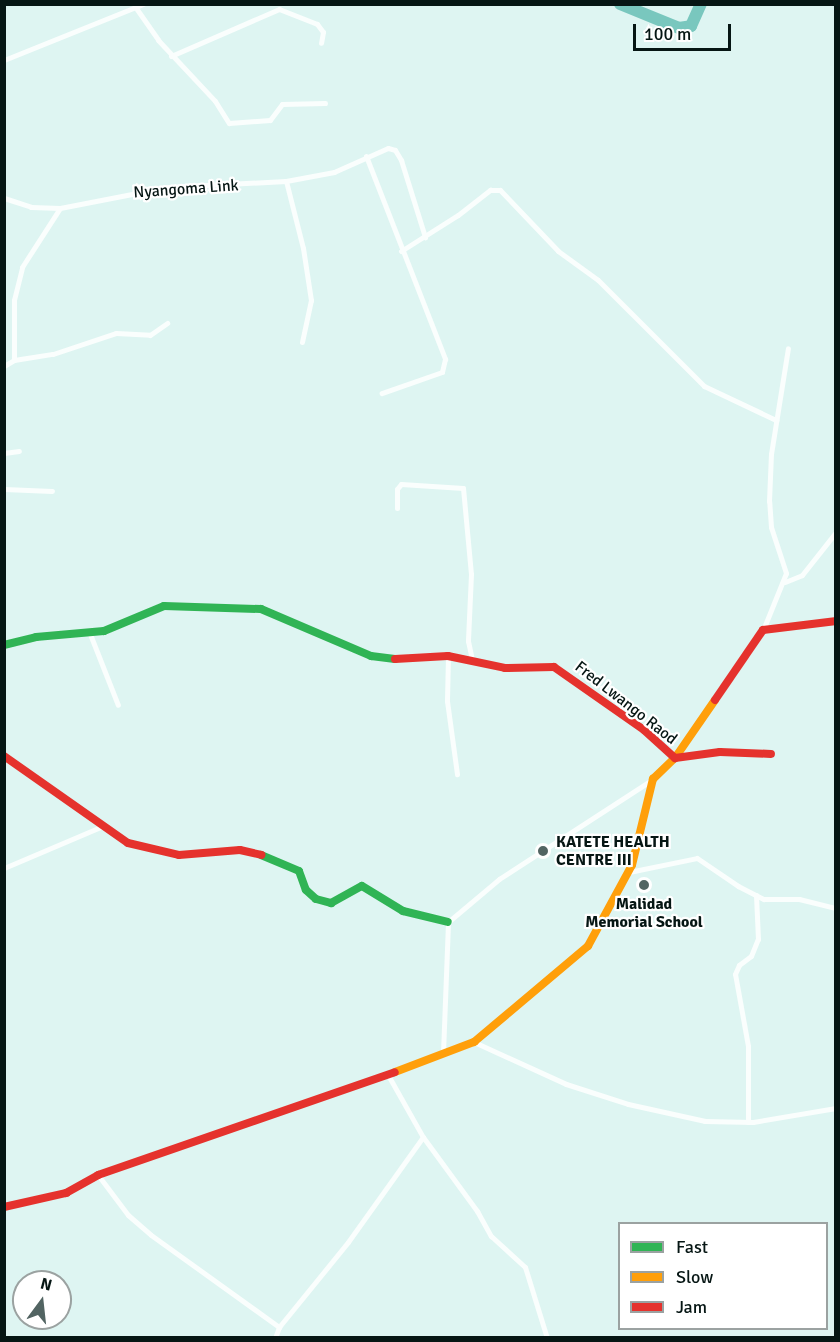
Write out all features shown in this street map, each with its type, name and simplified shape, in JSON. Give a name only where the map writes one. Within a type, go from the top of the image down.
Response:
[{"type":"street","points":[[4,60],[143,4]]},
{"type":"street","points":[[136,8],[171,56],[232,124],[270,120],[282,104],[325,103]]},
{"type":"street","points":[[171,56],[279,9],[317,24],[323,32],[321,43]]},
{"type":"street","name":"Nyangoma Link","points":[[4,198],[32,207],[60,208],[106,196],[168,187],[286,181],[334,172],[388,148],[398,152],[424,237]]},
{"type":"street","points":[[366,156],[446,366],[442,372],[382,393]]},
{"type":"street","points":[[286,181],[303,248],[311,300],[302,342]]},
{"type":"street","points":[[401,251],[490,190],[500,190],[558,251],[598,280],[696,379],[711,391],[776,420]]},
{"type":"street","points":[[14,360],[14,300],[22,267],[60,208]]},
{"type":"street","points":[[4,366],[14,360],[53,354],[116,333],[150,335],[167,323]]},
{"type":"street","points":[[443,1053],[448,922],[499,879],[653,779],[675,758],[763,630],[785,582],[784,560],[769,515],[776,420],[788,348]]},
{"type":"street","points":[[4,453],[19,452]]},
{"type":"street","points":[[397,508],[397,489],[401,484],[463,488],[471,574],[468,641],[472,660]]},
{"type":"street","points":[[4,489],[52,491]]},
{"type":"street","points":[[785,582],[802,575],[836,532]]},
{"type":"street","name":"Fred Lwango Raod","points":[[4,645],[36,637],[90,634],[118,627],[164,606],[261,609],[290,618],[371,656],[393,659],[448,656],[505,668],[541,666],[565,671],[644,730],[675,758]]},
{"type":"street","points":[[763,630],[777,626],[836,621]]},
{"type":"street","points":[[90,634],[118,705]]},
{"type":"street","points":[[448,656],[447,701],[457,774]]},
{"type":"street","points":[[675,758],[720,752],[771,754]]},
{"type":"street","points":[[4,756],[128,843],[179,855],[240,850],[256,853],[299,871],[306,890],[316,900],[331,903],[356,886],[362,886],[403,911],[448,922]]},
{"type":"street","points":[[4,1207],[66,1193],[98,1175],[388,1075],[474,1042],[581,955],[629,872],[653,779]]},
{"type":"street","points":[[4,868],[103,826]]},
{"type":"street","points":[[629,872],[697,858],[756,895],[774,901],[808,900],[836,908]]},
{"type":"street","points":[[748,1122],[748,1046],[735,975],[739,964],[751,956],[758,939],[756,895]]},
{"type":"street","points":[[474,1042],[566,1084],[628,1104],[705,1121],[748,1122],[836,1107]]},
{"type":"street","points":[[388,1075],[423,1137],[491,1236],[525,1267],[547,1338]]},
{"type":"street","points":[[275,1338],[279,1327],[348,1242],[423,1137]]},
{"type":"street","points":[[98,1175],[128,1215],[151,1235],[279,1327]]},
{"type":"waterway","points":[[620,4],[679,28],[691,26],[701,4]]},
{"type":"traffic: fast","points":[[4,645],[36,637],[104,631],[164,606],[261,609],[371,656],[395,659]]},
{"type":"traffic: fast","points":[[261,855],[299,871],[306,890],[316,899],[331,903],[362,886],[403,911],[448,922]]},
{"type":"traffic: slow","points":[[395,1072],[474,1042],[588,946],[632,865],[653,779],[675,758],[715,700]]},
{"type":"traffic: jam","points":[[715,700],[763,630],[836,621]]},
{"type":"traffic: jam","points":[[395,659],[448,656],[505,668],[554,667],[644,730],[675,758],[720,752],[771,754]]},
{"type":"traffic: jam","points":[[4,756],[128,843],[179,855],[240,850],[261,855]]},
{"type":"traffic: jam","points":[[4,1207],[66,1193],[98,1175],[395,1072]]},
{"type":"place","name":"KATETE HEALTH CENTRE III","points":[[543,851]]},
{"type":"place","name":"Malidad Memorial School","points":[[644,885]]}]
